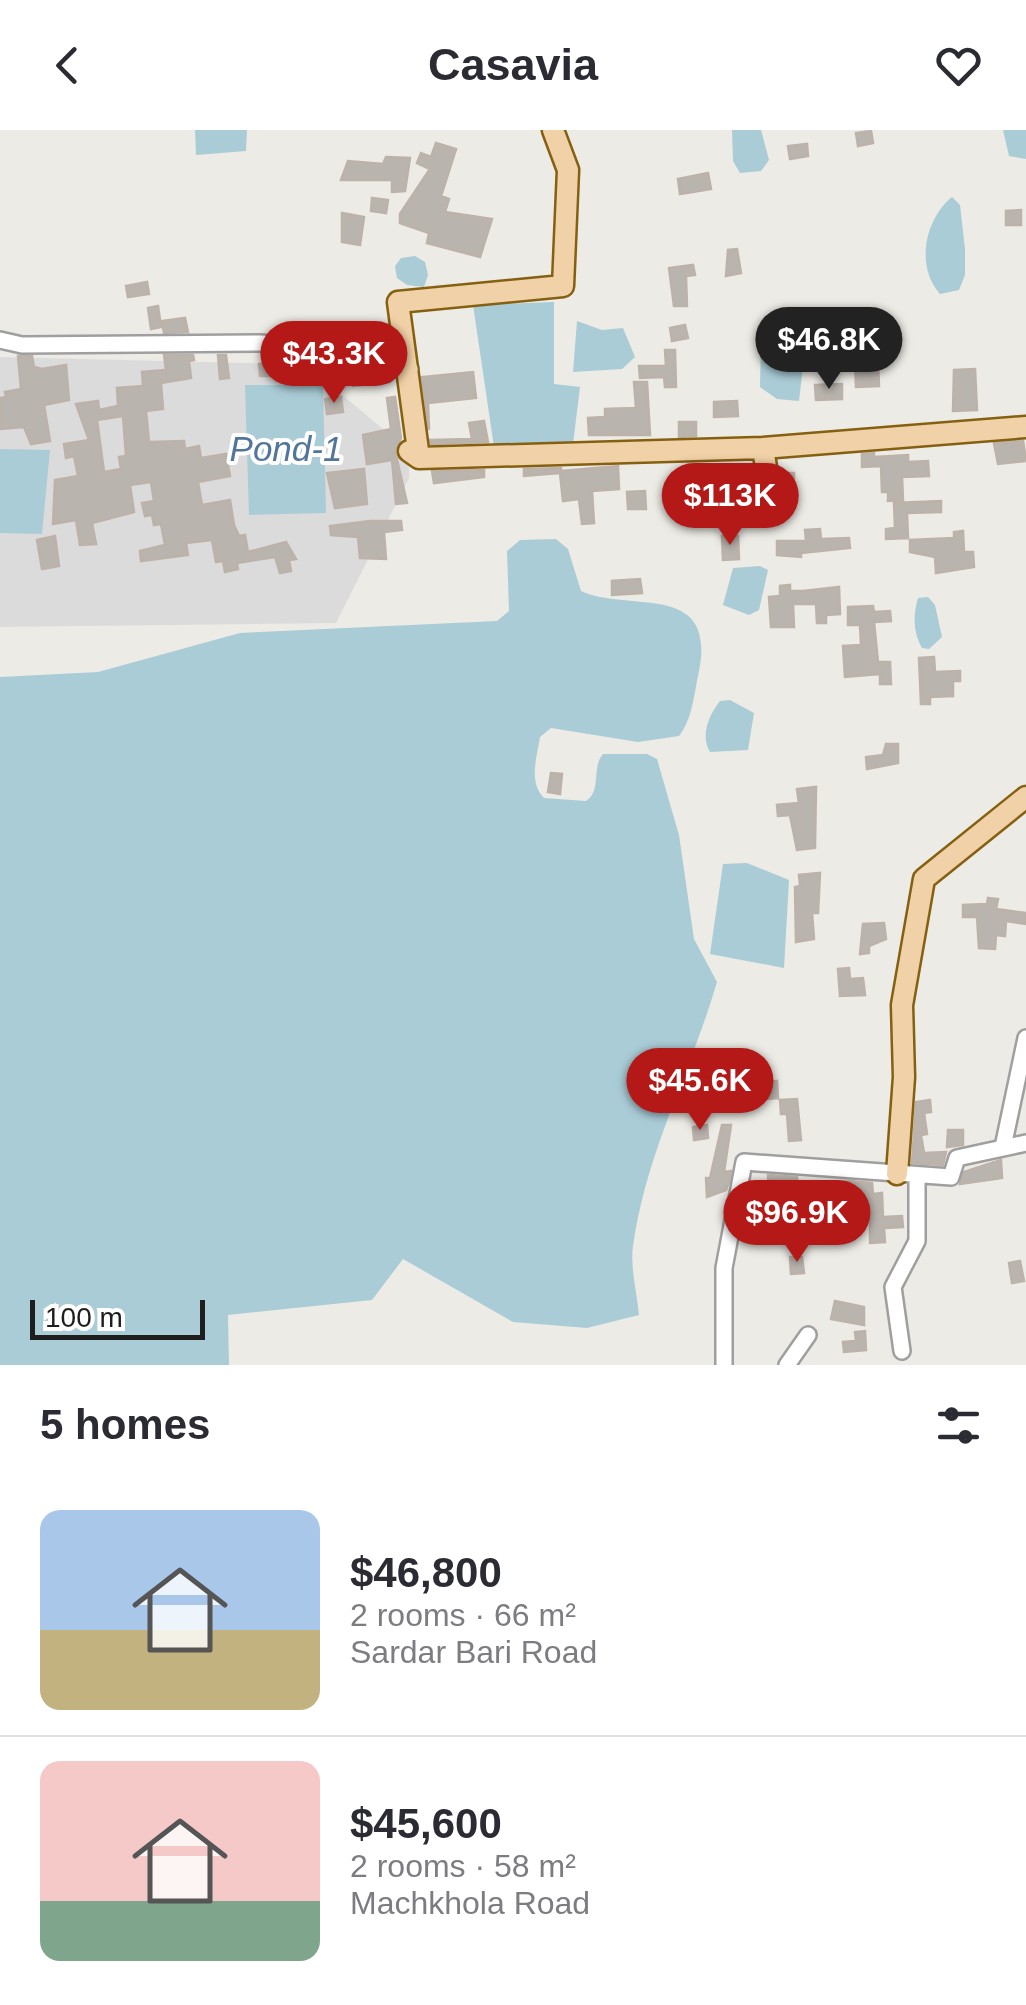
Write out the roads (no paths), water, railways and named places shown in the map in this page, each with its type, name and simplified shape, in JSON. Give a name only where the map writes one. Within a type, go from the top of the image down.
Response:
[{"type":"main road","points":[[553,130],[568,170],[562,286],[398,302],[410,369],[414,454],[763,448],[1026,427]]},
{"type":"main road","points":[[763,448],[770,500]]},
{"type":"main road","points":[[907,1175],[902,1005],[924,880],[1026,798]]},
{"type":"street","points":[[0,340],[22,345],[279,344],[373,351],[410,369]]},
{"type":"street","points":[[1002,1146],[1026,1038]]},
{"type":"street","points":[[724,1365],[724,1268],[744,1162],[951,1177],[958,1158],[1026,1143]]},
{"type":"street","points":[[902,1352],[894,1287],[917,1241],[907,1175]]},
{"type":"street","points":[[787,1365],[808,1335]]},
{"type":"water","points":[[195,130],[247,130],[246,151],[196,155]]},
{"type":"water","points":[[732,130],[761,130],[769,160],[761,171],[740,173],[733,161]]},
{"type":"water","points":[[1003,130],[1026,130],[1026,159],[1009,156]]},
{"type":"water","points":[[952,197],[960,205],[965,275],[959,290],[940,294],[928,270],[926,243],[935,218]]},
{"type":"water","points":[[415,256],[425,262],[428,275],[424,287],[407,285],[397,278],[395,266],[401,258]]},
{"type":"water","points":[[554,302],[554,384],[580,387],[573,444],[494,447],[473,305]]},
{"type":"water","points":[[577,321],[602,330],[623,328],[635,357],[622,369],[573,372]]},
{"type":"water","points":[[770,333],[794,344],[803,366],[799,401],[777,399],[760,387],[761,337]]},
{"type":"water","name":"Pond-1","points":[[245,385],[323,385],[326,513],[249,515]]},
{"type":"water","points":[[0,449],[50,450],[42,534],[0,533]]},
{"type":"water","points":[[556,539],[568,549],[581,591],[682,611],[695,623],[701,642],[692,705],[679,736],[638,742],[551,728],[540,737],[535,769],[536,785],[544,798],[586,801],[594,791],[603,754],[647,754],[657,759],[679,835],[694,939],[717,982],[658,1145],[639,1212],[632,1254],[639,1315],[587,1328],[513,1322],[403,1259],[372,1300],[228,1315],[229,1365],[0,1365],[0,677],[98,672],[240,633],[497,621],[509,611],[507,551],[520,540]]},
{"type":"water","points":[[760,566],[768,570],[759,610],[749,615],[723,605],[733,568]]},
{"type":"water","points":[[928,597],[935,605],[942,637],[929,649],[922,648],[915,623],[918,598]]},
{"type":"water","points":[[730,700],[754,713],[748,750],[710,752],[706,739],[709,719],[720,701]]},
{"type":"water","points":[[747,863],[789,880],[784,968],[710,954],[723,864]]}]
